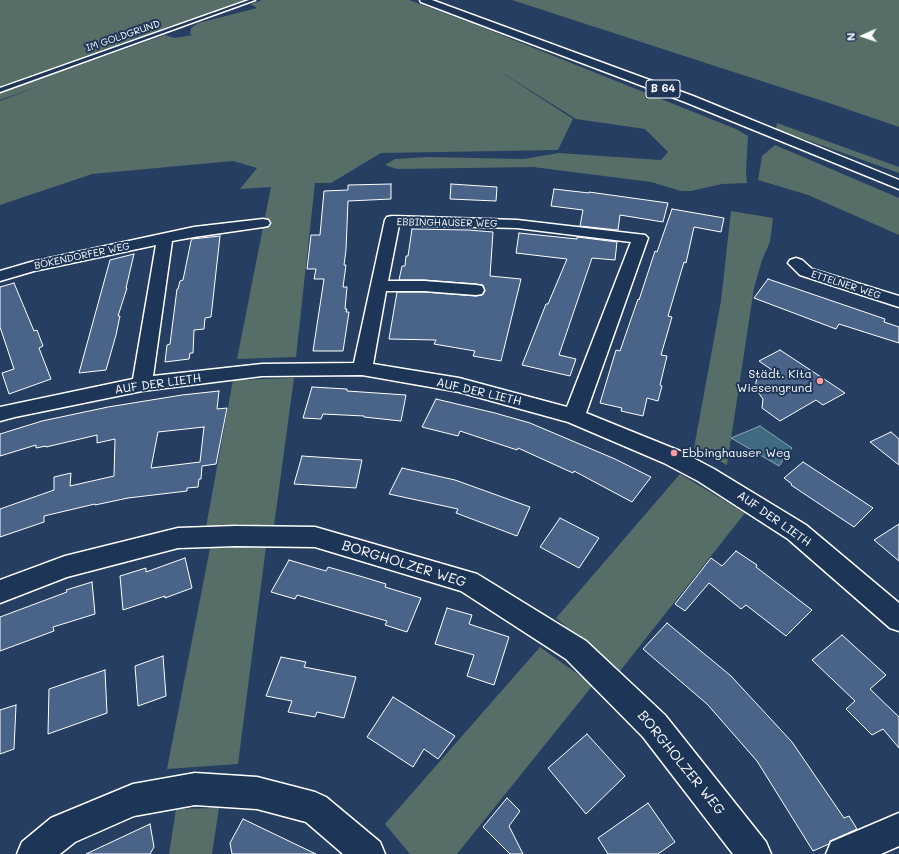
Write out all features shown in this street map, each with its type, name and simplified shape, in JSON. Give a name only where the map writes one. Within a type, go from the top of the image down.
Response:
[{"type":"highway","name":"B 64","points":[[424,0],[688,99],[899,185]]},
{"type":"street","name":"EBBINGHAUSER WEG","points":[[362,369],[392,220],[517,224],[640,238],[574,416]]},
{"type":"street","name":"BÖKENDORFER WEG","points":[[0,276],[31,267],[194,232],[263,223]]},
{"type":"street","points":[[142,384],[165,238]]},
{"type":"street","name":"ETTELNER WEG","points":[[796,263],[806,272],[899,302]]},
{"type":"street","points":[[379,286],[424,286],[476,290]]},
{"type":"street","name":"AUF DER LIETH","points":[[0,414],[21,408],[142,384],[262,370],[362,369],[459,385],[574,416],[672,457],[731,489],[797,532],[899,619]]},
{"type":"street","name":"BORGHOLZER WEG","points":[[0,592],[65,567],[178,538],[236,536],[315,537],[468,582],[576,650],[654,726],[754,854]]},
{"type":"street","points":[[34,854],[63,830],[133,800],[195,789],[256,793],[315,808],[368,854]]},
{"type":"street","points":[[843,854],[899,829]]},
{"type":"lane","name":"IM GOLDGRUND","points":[[0,90],[253,0]]},
{"type":"green space","points":[[0,0],[248,0],[0,87]]},
{"type":"green space","points":[[262,0],[409,0],[474,24],[736,129],[748,136],[746,171],[747,183],[722,184],[691,191],[681,191],[651,182],[533,167],[397,169],[385,165],[395,159],[428,157],[523,159],[559,153],[661,160],[668,152],[645,129],[576,119],[493,67],[573,119],[558,150],[381,153],[331,183],[315,183],[296,357],[237,359],[271,187],[240,189],[257,168],[233,161],[92,174],[0,205],[0,101],[42,85],[0,100],[0,93],[165,35],[175,38],[192,35],[190,34],[191,28],[198,23],[257,8],[251,4]]},
{"type":"green space","points":[[512,0],[899,0],[899,127],[832,104]]},
{"type":"green space","points":[[777,123],[899,167],[899,173],[776,129]]},
{"type":"green space","points":[[775,145],[899,198],[899,235],[808,195],[758,180],[762,156]]},
{"type":"green space","points":[[731,211],[773,218],[770,242],[762,260],[754,288],[727,465],[694,448],[721,301]]},
{"type":"green space","points":[[294,378],[274,526],[206,527],[233,380]]},
{"type":"green space","points":[[680,474],[745,513],[620,671],[556,618]]},
{"type":"green space","points":[[266,547],[238,764],[167,769],[210,548]]},
{"type":"green space","points":[[540,647],[593,685],[457,854],[410,854],[385,824]]},
{"type":"green space","points":[[219,808],[212,854],[169,854],[176,809]]},
{"type":"water","points":[[760,426],[792,448],[779,466],[731,438]]},
{"type":"building","points":[[391,184],[391,199],[348,201],[344,265],[346,265],[343,287],[347,287],[345,309],[347,309],[346,312],[349,312],[343,351],[313,351],[324,279],[314,279],[316,269],[307,269],[311,235],[320,235],[324,191],[348,190],[348,185]]},
{"type":"building","points":[[451,184],[497,187],[496,201],[450,199]]},
{"type":"building","points":[[554,189],[589,192],[668,203],[663,222],[620,215],[618,230],[580,226],[583,210],[551,206]]},
{"type":"building","points":[[672,209],[724,218],[721,232],[694,227],[686,263],[684,262],[668,316],[672,317],[661,355],[667,356],[658,401],[647,398],[643,416],[621,411],[622,408],[600,403],[616,350],[620,351],[655,251],[657,252]]},
{"type":"building","points":[[412,229],[493,232],[490,276],[521,279],[501,361],[473,356],[475,351],[434,344],[436,340],[389,339],[397,292],[424,292],[476,296],[482,295],[485,291],[483,285],[476,284],[424,280],[399,280],[402,266],[405,266],[406,256],[408,256]]},
{"type":"building","points":[[519,233],[577,239],[577,237],[617,242],[615,260],[592,258],[559,355],[576,359],[570,376],[522,365],[546,304],[548,304],[567,259],[516,253]]},
{"type":"building","points":[[220,236],[211,317],[205,318],[204,329],[194,330],[193,353],[190,353],[189,359],[165,362],[167,345],[170,344],[177,289],[180,281],[183,280],[191,241],[192,239]]},
{"type":"building","points":[[134,254],[127,288],[118,316],[120,316],[116,335],[106,370],[79,373],[110,260]]},
{"type":"building","points":[[768,279],[885,319],[884,322],[899,327],[899,343],[839,324],[836,329],[754,298]]},
{"type":"building","points":[[14,283],[34,331],[37,330],[43,346],[39,348],[51,379],[9,394],[2,373],[14,369],[0,327],[0,287]]},
{"type":"building","points":[[780,350],[845,393],[823,405],[816,400],[780,421],[762,408],[763,399],[755,388],[757,377],[772,370],[759,361]]},
{"type":"building","points":[[312,387],[406,395],[401,421],[364,416],[323,414],[321,419],[303,418]]},
{"type":"building","points":[[219,391],[217,409],[227,408],[216,464],[202,466],[201,479],[199,479],[198,487],[187,488],[187,491],[128,498],[95,504],[44,516],[44,522],[0,537],[0,509],[54,490],[54,477],[71,473],[70,486],[114,476],[115,439],[97,443],[97,435],[46,447],[36,448],[36,445],[0,456],[0,434],[42,421],[108,407],[182,395]],"holes":[[[204,427],[200,462],[151,468],[158,432]]]},
{"type":"building","points":[[436,399],[530,423],[615,459],[651,477],[632,502],[574,471],[573,473],[518,448],[517,450],[460,431],[458,436],[422,427]]},
{"type":"building","points":[[891,432],[899,439],[899,465],[870,442]]},
{"type":"building","points":[[302,456],[362,460],[356,488],[294,484]]},
{"type":"building","points":[[803,462],[873,508],[854,527],[791,485],[792,484],[784,478]]},
{"type":"building","points":[[402,468],[455,480],[530,507],[517,536],[456,513],[458,509],[389,494]]},
{"type":"building","points":[[560,518],[599,538],[579,568],[540,547]]},
{"type":"building","points":[[899,524],[899,561],[874,540]]},
{"type":"building","points":[[736,551],[757,565],[756,567],[812,610],[786,636],[746,605],[741,609],[709,583],[685,611],[675,604],[711,558],[722,566]]},
{"type":"building","points":[[185,558],[192,588],[165,598],[165,596],[123,610],[120,576],[146,568],[146,572]]},
{"type":"building","points":[[289,560],[326,571],[328,567],[363,577],[386,584],[385,587],[421,598],[407,632],[385,625],[387,621],[297,595],[295,599],[271,592]]},
{"type":"building","points":[[92,582],[95,614],[53,627],[54,631],[0,651],[0,617],[67,592],[66,590]]},
{"type":"building","points":[[447,608],[472,615],[469,624],[509,637],[494,685],[467,676],[474,655],[435,644]]},
{"type":"building","points":[[667,623],[731,676],[792,742],[844,818],[849,816],[857,829],[830,841],[829,844],[813,851],[757,761],[707,704],[643,649]]},
{"type":"building","points":[[842,635],[886,675],[870,689],[899,717],[899,748],[883,729],[872,735],[846,709],[855,701],[812,660]]},
{"type":"building","points":[[163,656],[166,696],[138,706],[135,666]]},
{"type":"building","points":[[281,657],[306,662],[304,667],[356,677],[344,718],[317,712],[315,717],[288,712],[292,701],[266,696]]},
{"type":"building","points":[[105,670],[107,713],[48,734],[49,689]]},
{"type":"building","points":[[393,697],[455,736],[438,759],[424,749],[413,767],[367,737]]},
{"type":"building","points":[[16,705],[14,749],[0,754],[0,710]]},
{"type":"building","points":[[587,734],[625,776],[586,814],[548,768]]},
{"type":"building","points":[[507,798],[520,811],[509,826],[523,854],[510,854],[483,827]]},
{"type":"building","points":[[648,803],[675,842],[658,854],[608,854],[598,838]]},
{"type":"building","points":[[243,819],[316,854],[232,854],[230,843]]},
{"type":"building","points":[[150,824],[154,847],[150,854],[86,854]]},
{"type":"place","name":"Städt. Kita Wiesengrund","points":[[820,381]]},
{"type":"place","name":"Ebbinghauser Weg","points":[[674,453]]}]
